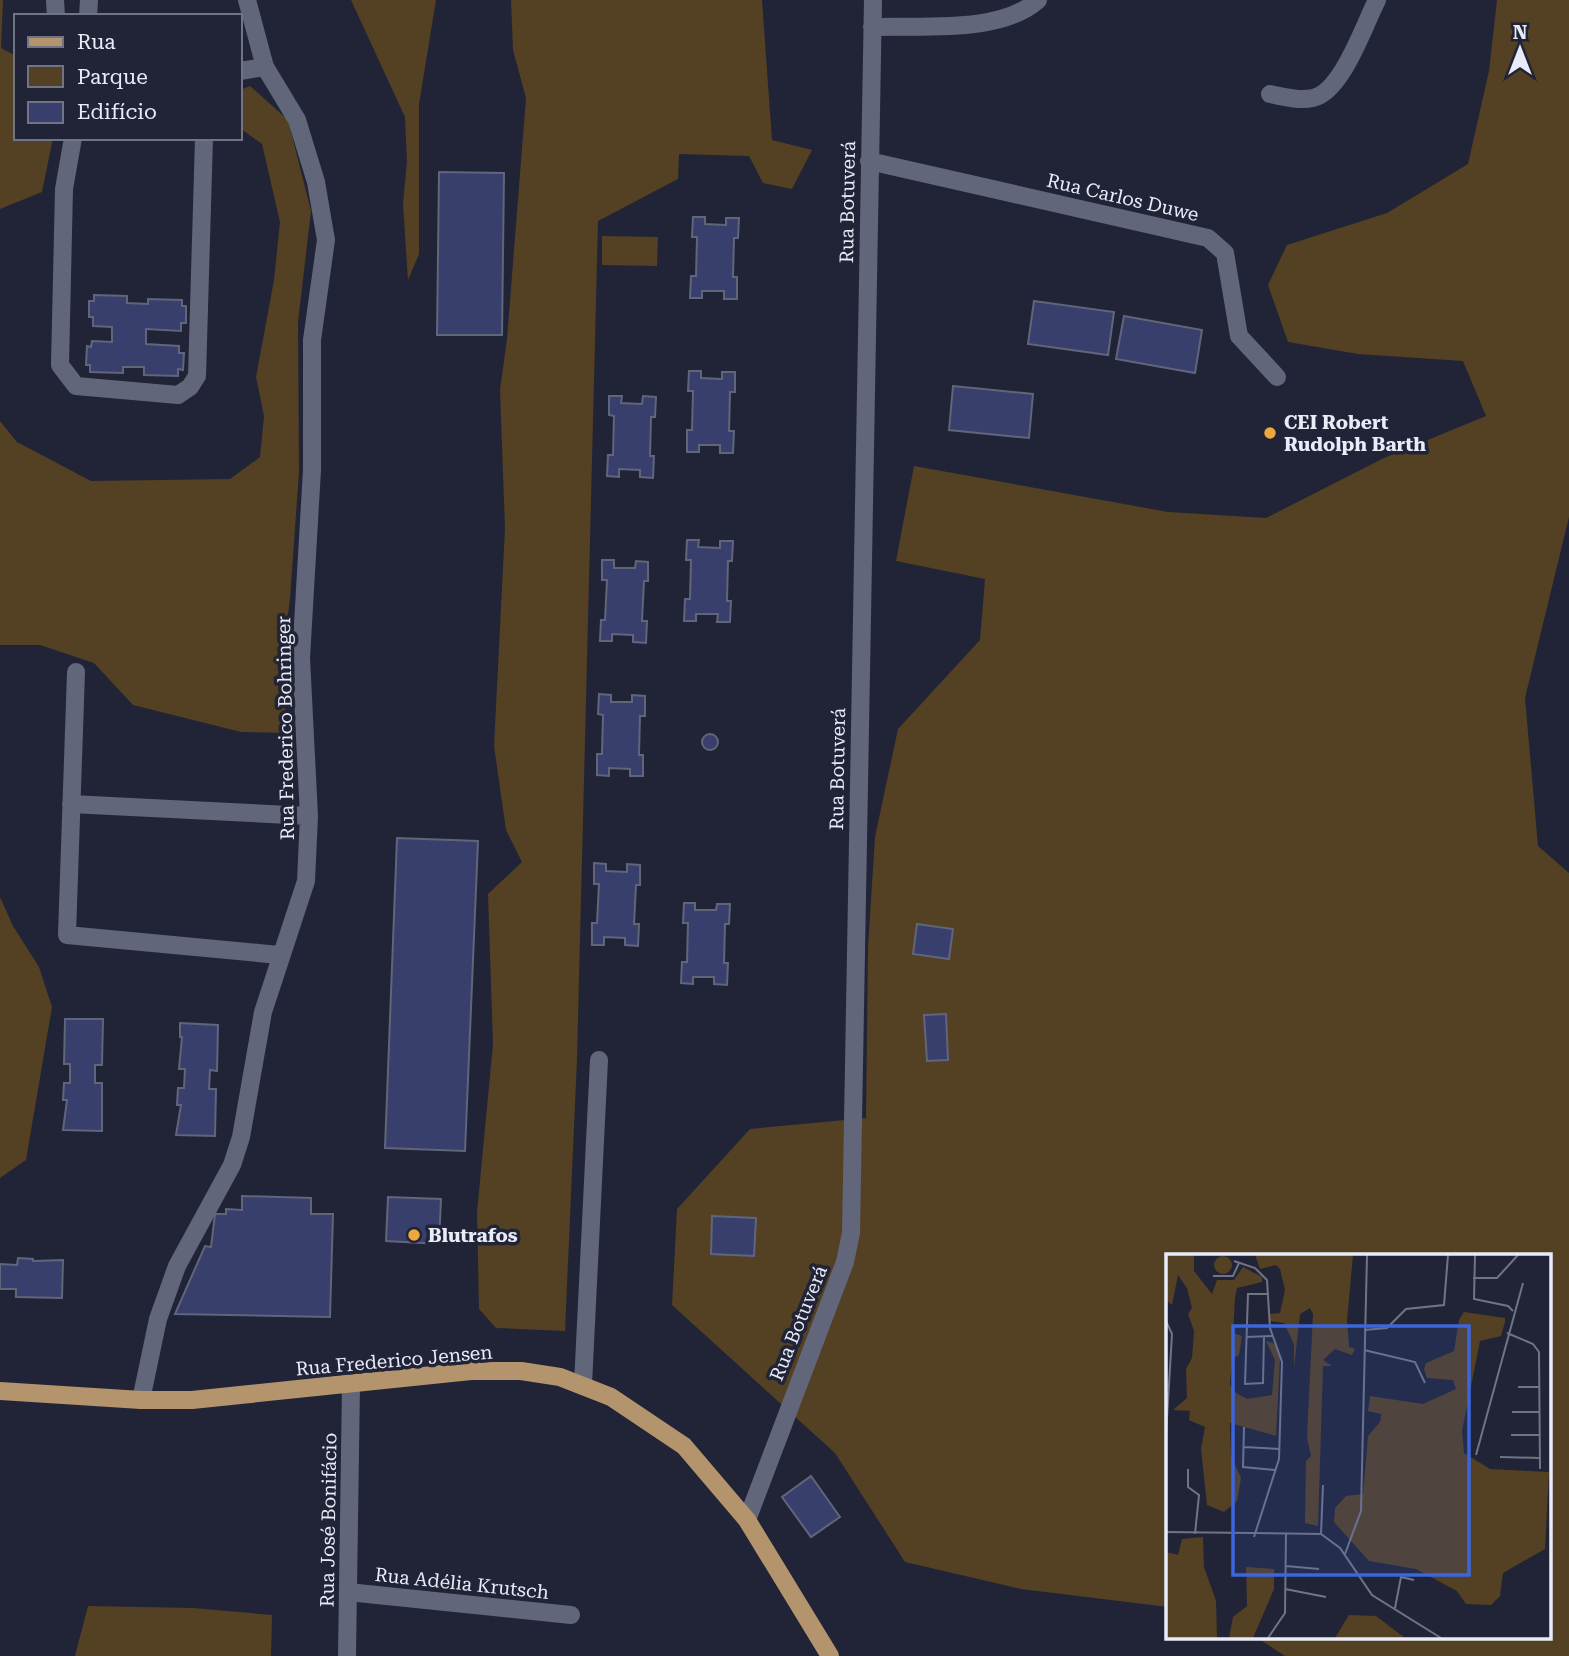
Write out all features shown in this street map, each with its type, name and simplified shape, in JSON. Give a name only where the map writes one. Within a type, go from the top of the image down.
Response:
[{"type":"main road","name":"Rua Frederico Jensen","points":[[0,1391],[141,1400],[192,1400],[471,1371],[521,1371],[560,1377],[583,1384],[638,1413],[684,1446],[747,1520],[831,1656]]},
{"type":"street","name":"Rua Frederico Bohringer","points":[[141,1400],[158,1319],[177,1266],[232,1164],[241,1137],[263,1012],[279,955],[306,881],[309,816],[301,658],[312,471],[312,340],[326,240],[316,182],[297,120],[265,67],[247,0]]},
{"type":"street","name":"Rua Botuverá","points":[[747,1520],[845,1262],[851,1233],[873,0]]},
{"type":"street","points":[[872,27],[992,23],[1025,12],[1038,0]]},
{"type":"street","points":[[1270,94],[1314,98],[1328,91],[1343,70],[1377,0]]},
{"type":"street","points":[[242,71],[265,67]]},
{"type":"street","points":[[73,140],[64,189],[60,365],[76,386],[178,395],[190,387],[197,376],[204,140]]},
{"type":"street","name":"Rua Carlos Duwe","points":[[869,161],[1208,238],[1225,253],[1239,336],[1277,377]]},
{"type":"street","points":[[76,672],[67,935],[279,955]]},
{"type":"street","points":[[71,804],[309,816]]},
{"type":"street","points":[[583,1384],[599,1060]]},
{"type":"street","name":"Rua José Bonifácio","points":[[347,1656],[351,1385]]},
{"type":"street","name":"Rua Adélia Krutsch","points":[[348,1592],[571,1615]]},
{"type":"green space","points":[[0,0],[3,0],[1,48],[14,55],[14,140],[53,140],[42,192],[0,209]]},
{"type":"green space","points":[[351,0],[436,0],[419,104],[419,254],[408,280],[403,204],[407,161],[405,117]]},
{"type":"green space","points":[[511,0],[762,0],[772,140],[812,150],[792,189],[763,183],[749,156],[679,154],[678,179],[598,221],[577,1059],[565,1331],[496,1328],[479,1309],[477,1212],[493,1044],[488,894],[522,862],[506,830],[494,746],[505,528],[500,390],[507,339],[526,98],[513,50]]},
{"type":"green space","points":[[1497,0],[1569,0],[1569,517],[1525,698],[1538,846],[1569,873],[1569,1656],[1285,1656],[1258,1638],[1552,1638],[1552,1254],[1166,1254],[1166,1607],[1021,1589],[905,1562],[835,1453],[672,1305],[677,1209],[750,1129],[866,1118],[868,947],[875,837],[898,729],[980,640],[985,579],[896,561],[914,466],[1168,512],[1266,518],[1384,458],[1486,416],[1463,361],[1358,354],[1288,342],[1268,285],[1287,245],[1387,213],[1468,164],[1489,71]]},
{"type":"green space","points":[[250,86],[288,120],[311,211],[298,322],[299,472],[290,599],[280,674],[289,733],[241,732],[133,705],[94,663],[40,645],[0,645],[0,421],[17,442],[91,481],[230,479],[260,457],[264,416],[256,377],[274,280],[280,222],[262,144],[242,129],[242,89]]},
{"type":"green space","points":[[602,236],[658,237],[657,266],[602,265]]},
{"type":"green space","points":[[0,897],[13,926],[39,967],[52,1007],[26,1160],[0,1178]]},
{"type":"green space","points":[[88,1606],[193,1608],[272,1615],[271,1656],[75,1656]]},
{"type":"building","points":[[439,172],[504,173],[502,335],[437,335]]},
{"type":"building","points":[[693,217],[705,217],[705,224],[726,225],[726,218],[739,218],[738,238],[734,238],[733,277],[737,277],[737,299],[724,299],[724,291],[702,291],[702,298],[690,298],[691,276],[696,276],[697,237],[692,237]]},
{"type":"building","points":[[94,295],[127,296],[127,303],[148,304],[148,299],[182,300],[182,306],[186,306],[186,323],[181,323],[181,331],[146,329],[146,344],[179,346],[179,353],[184,353],[183,370],[178,369],[178,376],[144,375],[144,367],[123,367],[123,373],[90,372],[90,365],[86,365],[87,346],[91,347],[92,341],[112,342],[112,327],[93,326],[93,317],[89,317],[89,301],[94,301]]},
{"type":"building","points":[[1034,301],[1114,312],[1108,355],[1028,344]]},
{"type":"building","points":[[1124,316],[1202,330],[1195,373],[1116,359]]},
{"type":"building","points":[[689,371],[701,371],[701,378],[722,379],[722,372],[735,372],[735,392],[730,392],[729,431],[734,431],[733,453],[720,453],[720,445],[699,445],[699,452],[687,452],[687,430],[692,430],[693,391],[688,391]]},
{"type":"building","points":[[953,386],[1033,394],[1029,438],[949,430]]},
{"type":"building","points":[[609,396],[622,396],[621,403],[642,404],[643,396],[656,397],[655,417],[651,417],[650,456],[654,456],[653,478],[640,477],[640,470],[619,469],[619,477],[607,476],[608,455],[613,455],[614,416],[609,415]]},
{"type":"building","points":[[687,540],[699,540],[698,547],[720,548],[720,541],[733,541],[732,561],[728,561],[727,601],[731,601],[730,622],[717,622],[718,614],[696,614],[696,621],[684,621],[685,599],[690,599],[691,560],[686,560]]},
{"type":"building","points":[[602,560],[614,560],[614,568],[635,568],[636,561],[648,562],[642,621],[647,621],[646,643],[633,642],[633,635],[612,634],[612,641],[600,641],[601,620],[605,620],[607,580],[602,580]]},
{"type":"building","points":[[599,694],[611,695],[611,702],[632,702],[632,695],[645,696],[645,716],[640,716],[639,755],[643,755],[643,776],[630,776],[630,769],[609,768],[609,776],[597,775],[597,754],[602,754],[603,715],[598,714]]},
{"type":"building","points":[[710,734],[718,742],[710,750],[702,742]]},
{"type":"building","points":[[397,838],[478,841],[465,1151],[385,1148]]},
{"type":"building","points":[[594,863],[606,864],[606,871],[627,872],[627,864],[640,865],[634,924],[639,924],[638,946],[625,945],[625,938],[604,937],[604,945],[592,945],[592,923],[597,923],[599,884],[594,884]]},
{"type":"building","points":[[684,903],[695,903],[695,910],[716,910],[717,904],[730,904],[729,924],[725,924],[724,963],[728,963],[727,985],[714,984],[714,977],[693,977],[693,984],[681,983],[682,962],[687,962],[688,923],[683,923]]},
{"type":"building","points":[[917,924],[953,929],[949,959],[913,954]]},
{"type":"building","points":[[946,1014],[948,1060],[927,1061],[924,1015]]},
{"type":"building","points":[[65,1019],[103,1019],[102,1065],[95,1065],[95,1083],[102,1083],[102,1131],[63,1130],[67,1100],[63,1100],[64,1083],[70,1083],[70,1064],[64,1064]]},
{"type":"building","points":[[180,1023],[218,1025],[217,1071],[210,1070],[209,1089],[216,1089],[215,1136],[176,1135],[181,1105],[177,1105],[178,1088],[184,1088],[185,1069],[179,1069],[182,1037]]},
{"type":"building","points":[[242,1196],[311,1198],[311,1214],[333,1214],[330,1317],[175,1314],[205,1246],[211,1247],[215,1214],[226,1214],[226,1209],[242,1210]]},
{"type":"building","points":[[388,1197],[441,1199],[439,1244],[386,1241]]},
{"type":"building","points":[[712,1216],[756,1218],[754,1256],[711,1254]]},
{"type":"building","points":[[18,1258],[33,1261],[63,1260],[62,1298],[16,1297],[16,1289],[0,1289],[0,1264],[17,1265]]},
{"type":"building","points":[[811,1476],[840,1517],[811,1537],[782,1497]]},
{"type":"place","name":"CEI Robert Rudolph Barth","points":[[1270,433]]},
{"type":"place","name":"Blutrafos","points":[[414,1235]]}]
